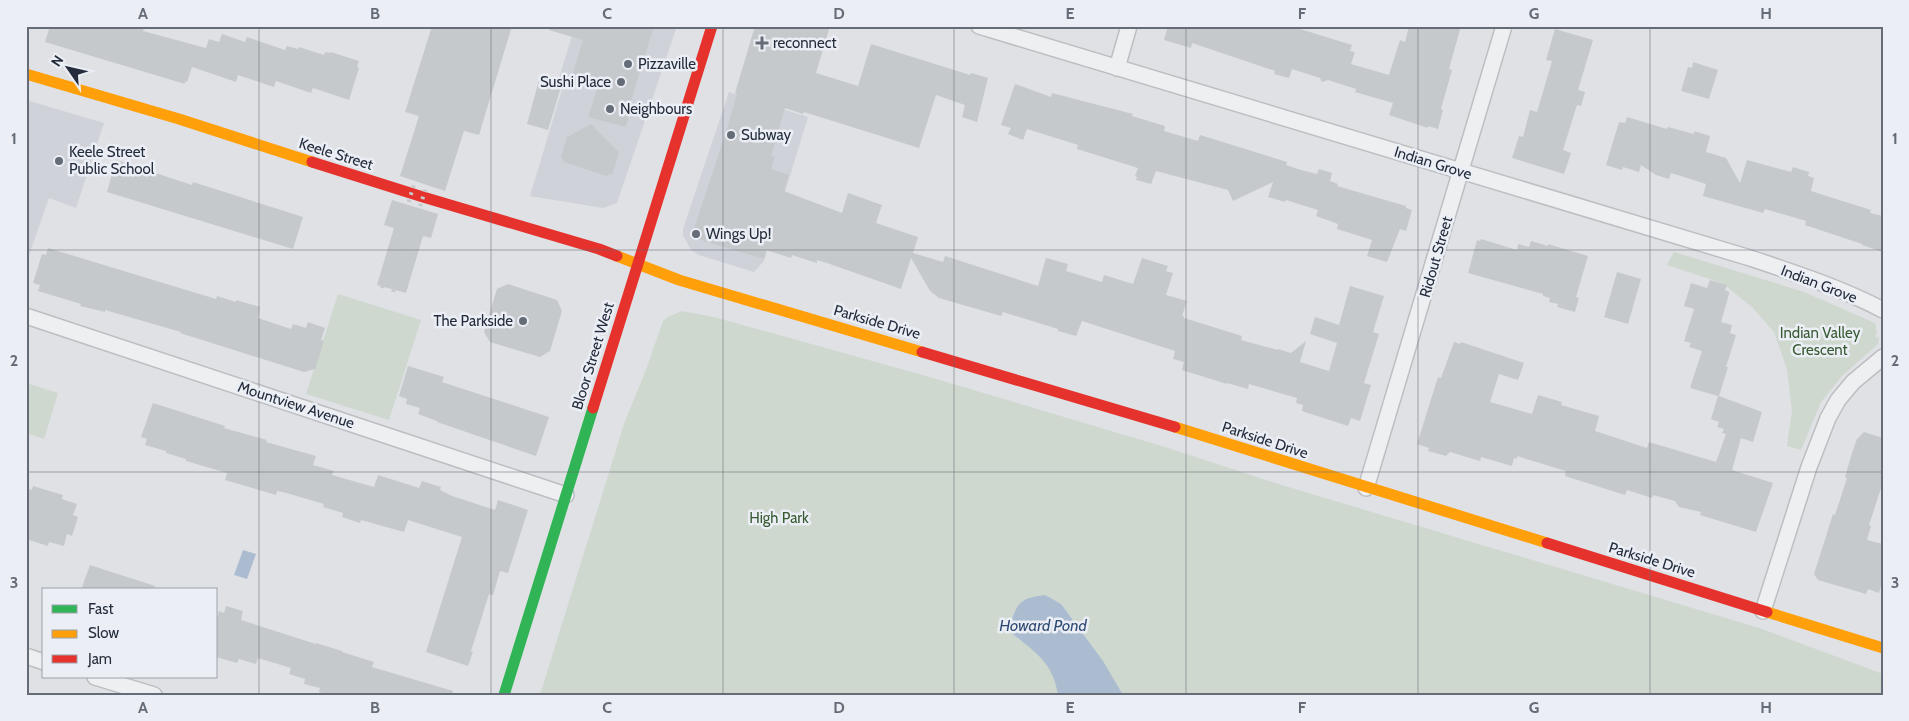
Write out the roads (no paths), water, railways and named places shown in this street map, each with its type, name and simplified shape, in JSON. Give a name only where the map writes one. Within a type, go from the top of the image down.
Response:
[{"type":"main road","name":"Bloor Street West","points":[[504,695],[712,26]]},
{"type":"main road","name":"Keele Street","points":[[26,74],[170,116],[423,197],[599,249],[637,264]]},
{"type":"main road","name":"Parkside Drive","points":[[637,264],[679,280],[1138,416],[1883,648]]},
{"type":"street","name":"Indian Grove","points":[[980,26],[1750,258],[1817,282],[1883,310]]},
{"type":"street","points":[[1117,68],[1130,26]]},
{"type":"street","name":"Ridout Street","points":[[1366,488],[1504,26]]},
{"type":"street","name":"Mountview Avenue","points":[[26,316],[566,495]]},
{"type":"street","points":[[1763,611],[1809,467],[1828,418],[1838,400],[1853,382],[1883,357]]},
{"type":"street","points":[[26,656],[42,661]]},
{"type":"street","points":[[98,678],[154,695]]},
{"type":"water","points":[[243,550],[256,554],[247,579],[234,575]]},
{"type":"water","name":"Howard Pond","points":[[1045,595],[1061,604],[1103,661],[1123,695],[1058,695],[1052,673],[1047,665],[1008,630],[1019,604],[1028,598]]},
{"type":"railway","points":[[382,288],[463,26]]},
{"type":"railway","points":[[393,292],[477,26]]},
{"type":"place","name":"reconnect","points":[[762,43]]},
{"type":"place","name":"Pizzaville","points":[[628,64]]},
{"type":"place","name":"Sushi Place","points":[[621,82]]},
{"type":"place","name":"Neighbours","points":[[610,109]]},
{"type":"place","name":"Subway","points":[[731,135]]},
{"type":"place","name":"Keele Street Public School","points":[[59,161]]},
{"type":"place","name":"Wings Up!","points":[[696,234]]},
{"type":"place","name":"The Parkside","points":[[523,321]]},
{"type":"park label","name":"Indian Valley Crescent","points":[[1820,342]]},
{"type":"park label","name":"High Park","points":[[779,518]]}]
